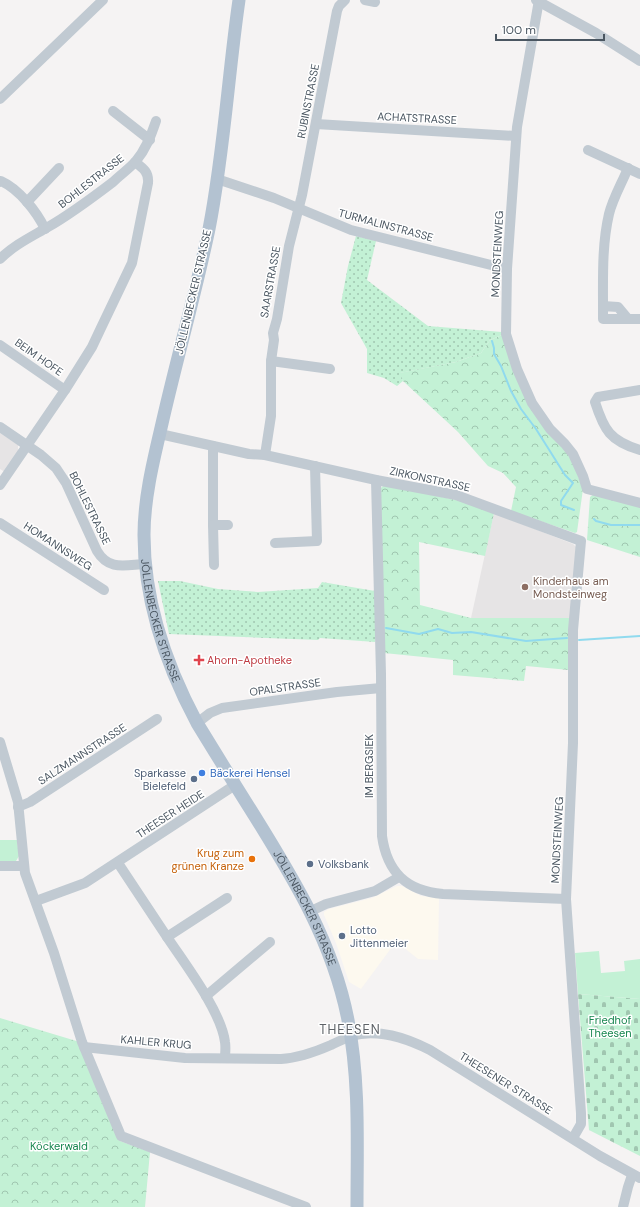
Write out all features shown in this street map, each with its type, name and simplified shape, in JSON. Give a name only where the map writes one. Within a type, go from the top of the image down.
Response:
[{"type":"main road","name":"JÖLLENBECKER STRASSE","points":[[239,0],[217,179],[198,280],[171,383],[153,468],[145,521],[146,564],[150,598],[164,647],[179,687],[197,723],[311,911],[334,966],[351,1036],[356,1084],[357,1207]]},
{"type":"street","points":[[0,99],[103,0]]},
{"type":"street","name":"RUBINSTRASSE","points":[[298,208],[316,124],[337,11],[339,6],[345,0]]},
{"type":"street","points":[[538,0],[596,33],[640,61]]},
{"type":"street","name":"MONDSTEINWEG","points":[[538,0],[516,136],[507,268],[506,334],[516,369],[535,407],[550,429],[565,444],[572,454],[583,476],[587,489],[640,503]]},
{"type":"street","points":[[113,111],[150,140]]},
{"type":"street","name":"BOHLESTRASSE","points":[[0,259],[8,251],[79,207],[136,162],[150,140],[156,121]]},
{"type":"street","name":"ACHATSTRASSE","points":[[316,124],[516,136]]},
{"type":"street","points":[[588,150],[640,174]]},
{"type":"street","points":[[0,485],[65,390],[92,347],[132,263],[148,183],[146,171],[136,162]]},
{"type":"street","points":[[27,202],[59,168]]},
{"type":"street","points":[[628,168],[611,208],[607,225],[603,306],[618,307],[628,318],[640,319]]},
{"type":"street","name":"TURMALINSTRASSE","points":[[217,179],[274,198],[339,226],[370,236],[507,268]]},
{"type":"street","points":[[0,182],[1,181],[8,184],[27,202],[40,219],[45,229]]},
{"type":"street","name":"SAARSTRASSE","points":[[265,455],[271,416],[271,362],[274,340],[273,333],[281,300],[282,284],[289,246],[298,208]]},
{"type":"street","name":"BEIM HOFE","points":[[0,345],[65,390]]},
{"type":"street","points":[[271,362],[330,369]]},
{"type":"street","points":[[640,390],[598,397],[595,402],[600,419],[608,433],[619,443],[640,450]]},
{"type":"street","name":"BOHLESTRASSE","points":[[0,427],[28,445],[50,462],[60,474],[97,550],[104,560],[117,566],[146,564]]},
{"type":"street","name":"ZIRKONSTRASSE","points":[[160,434],[249,454],[265,455],[376,480],[456,495],[581,541]]},
{"type":"street","points":[[213,446],[214,565]]},
{"type":"street","points":[[275,543],[317,541],[315,466]]},
{"type":"street","name":"IM BERGSIEK","points":[[376,480],[381,688],[382,836],[387,857],[399,877],[414,887],[432,893],[566,900]]},
{"type":"street","name":"HOMANNSWEG","points":[[0,523],[104,590]]},
{"type":"street","points":[[213,525],[228,525]]},
{"type":"street","name":"MONDSTEINWEG","points":[[573,1138],[580,1124],[581,1113],[566,900],[573,743],[573,630],[581,541]]},
{"type":"street","name":"OPALSTRASSE","points":[[197,723],[210,713],[222,708],[337,692],[381,688]]},
{"type":"street","name":"SALZMANNSTRASSE","points":[[18,807],[30,802],[157,719]]},
{"type":"street","points":[[0,742],[16,796],[23,866],[84,1047],[121,1136],[306,1207]]},
{"type":"street","name":"THEESER HEIDE","points":[[36,901],[81,885],[235,785]]},
{"type":"street","points":[[118,862],[206,996],[216,1014],[223,1036],[225,1058]]},
{"type":"street","points":[[0,866],[23,866]]},
{"type":"street","points":[[311,911],[326,904],[375,891],[399,877]]},
{"type":"street","points":[[167,936],[227,898]]},
{"type":"street","points":[[206,996],[270,942]]},
{"type":"street","name":"THEESENER STRASSE","points":[[351,1036],[368,1034],[394,1036],[411,1041],[434,1052],[636,1176]]},
{"type":"street","name":"KAHLER KRUG","points":[[84,1047],[173,1057],[281,1059],[295,1057],[351,1036]]},
{"type":"street","points":[[624,1207],[628,1187],[636,1176]]},
{"type":"shaded area","points":[[0,433],[18,445],[18,451],[5,472],[0,469]]},
{"type":"shaded area","name":"Kinderhaus am Mondsteinweg","points":[[494,513],[573,544],[576,547],[570,618],[471,618]]},
{"type":"shaded area","points":[[397,886],[402,886],[421,896],[439,898],[438,960],[418,959],[398,943],[395,943],[361,989],[349,982],[324,912],[329,909],[372,898]]},
{"type":"green space","points":[[356,236],[376,241],[367,280],[428,326],[502,332],[502,335],[490,340],[481,353],[456,362],[400,373],[403,381],[397,386],[384,378],[367,373],[367,349],[341,303],[348,266]]},
{"type":"green space","points":[[502,335],[517,378],[570,455],[583,489],[577,532],[575,533],[511,511],[516,487],[503,473],[488,466],[458,432],[403,381],[399,373],[456,362],[481,353],[490,340]]},
{"type":"green space","points":[[384,485],[461,501],[494,513],[485,556],[419,542],[420,605],[471,618],[570,618],[569,670],[526,666],[524,681],[453,675],[453,660],[384,653],[380,489]]},
{"type":"green space","points":[[594,494],[640,507],[640,557],[587,540],[590,497]]},
{"type":"green space","points":[[158,581],[180,581],[218,589],[258,592],[318,588],[322,582],[375,591],[375,642],[320,638],[318,640],[169,634]]},
{"type":"green space","points":[[0,840],[17,840],[19,856],[16,861],[0,862]]},
{"type":"green space","points":[[599,951],[601,973],[625,971],[624,961],[640,959],[640,999],[578,994],[575,953]]},
{"type":"green space","name":"Friedhof Theesen","points":[[578,994],[640,999],[640,1156],[589,1130]]},
{"type":"green space","name":"Köckerwald","points":[[0,1018],[83,1043],[120,1141],[150,1152],[145,1207],[0,1207]]},
{"type":"waterway","points":[[492,341],[494,354],[521,409],[536,429],[565,475],[573,483],[561,501],[561,505],[574,510]]},
{"type":"waterway","points":[[594,519],[596,521],[611,525],[640,525]]},
{"type":"waterway","points":[[386,628],[419,634],[438,629],[452,633],[471,632],[526,641],[567,638]]},
{"type":"waterway","points":[[579,640],[640,636]]},
{"type":"place","name":"Kinderhaus am Mondsteinweg","points":[[525,587]]},
{"type":"place","name":"Ahorn-Apotheke","points":[[199,660]]},
{"type":"place","name":"Bäckerei Hensel","points":[[202,773]]},
{"type":"place","name":"Sparkasse Bielefeld","points":[[194,779]]},
{"type":"place","name":"Krug zum grünen Kranze","points":[[252,859]]},
{"type":"place","name":"Volksbank","points":[[310,864]]},
{"type":"place","name":"Lotto Jittenmeier","points":[[342,936]]},
{"type":"district","name":"THEESEN","points":[[350,1029]]}]
